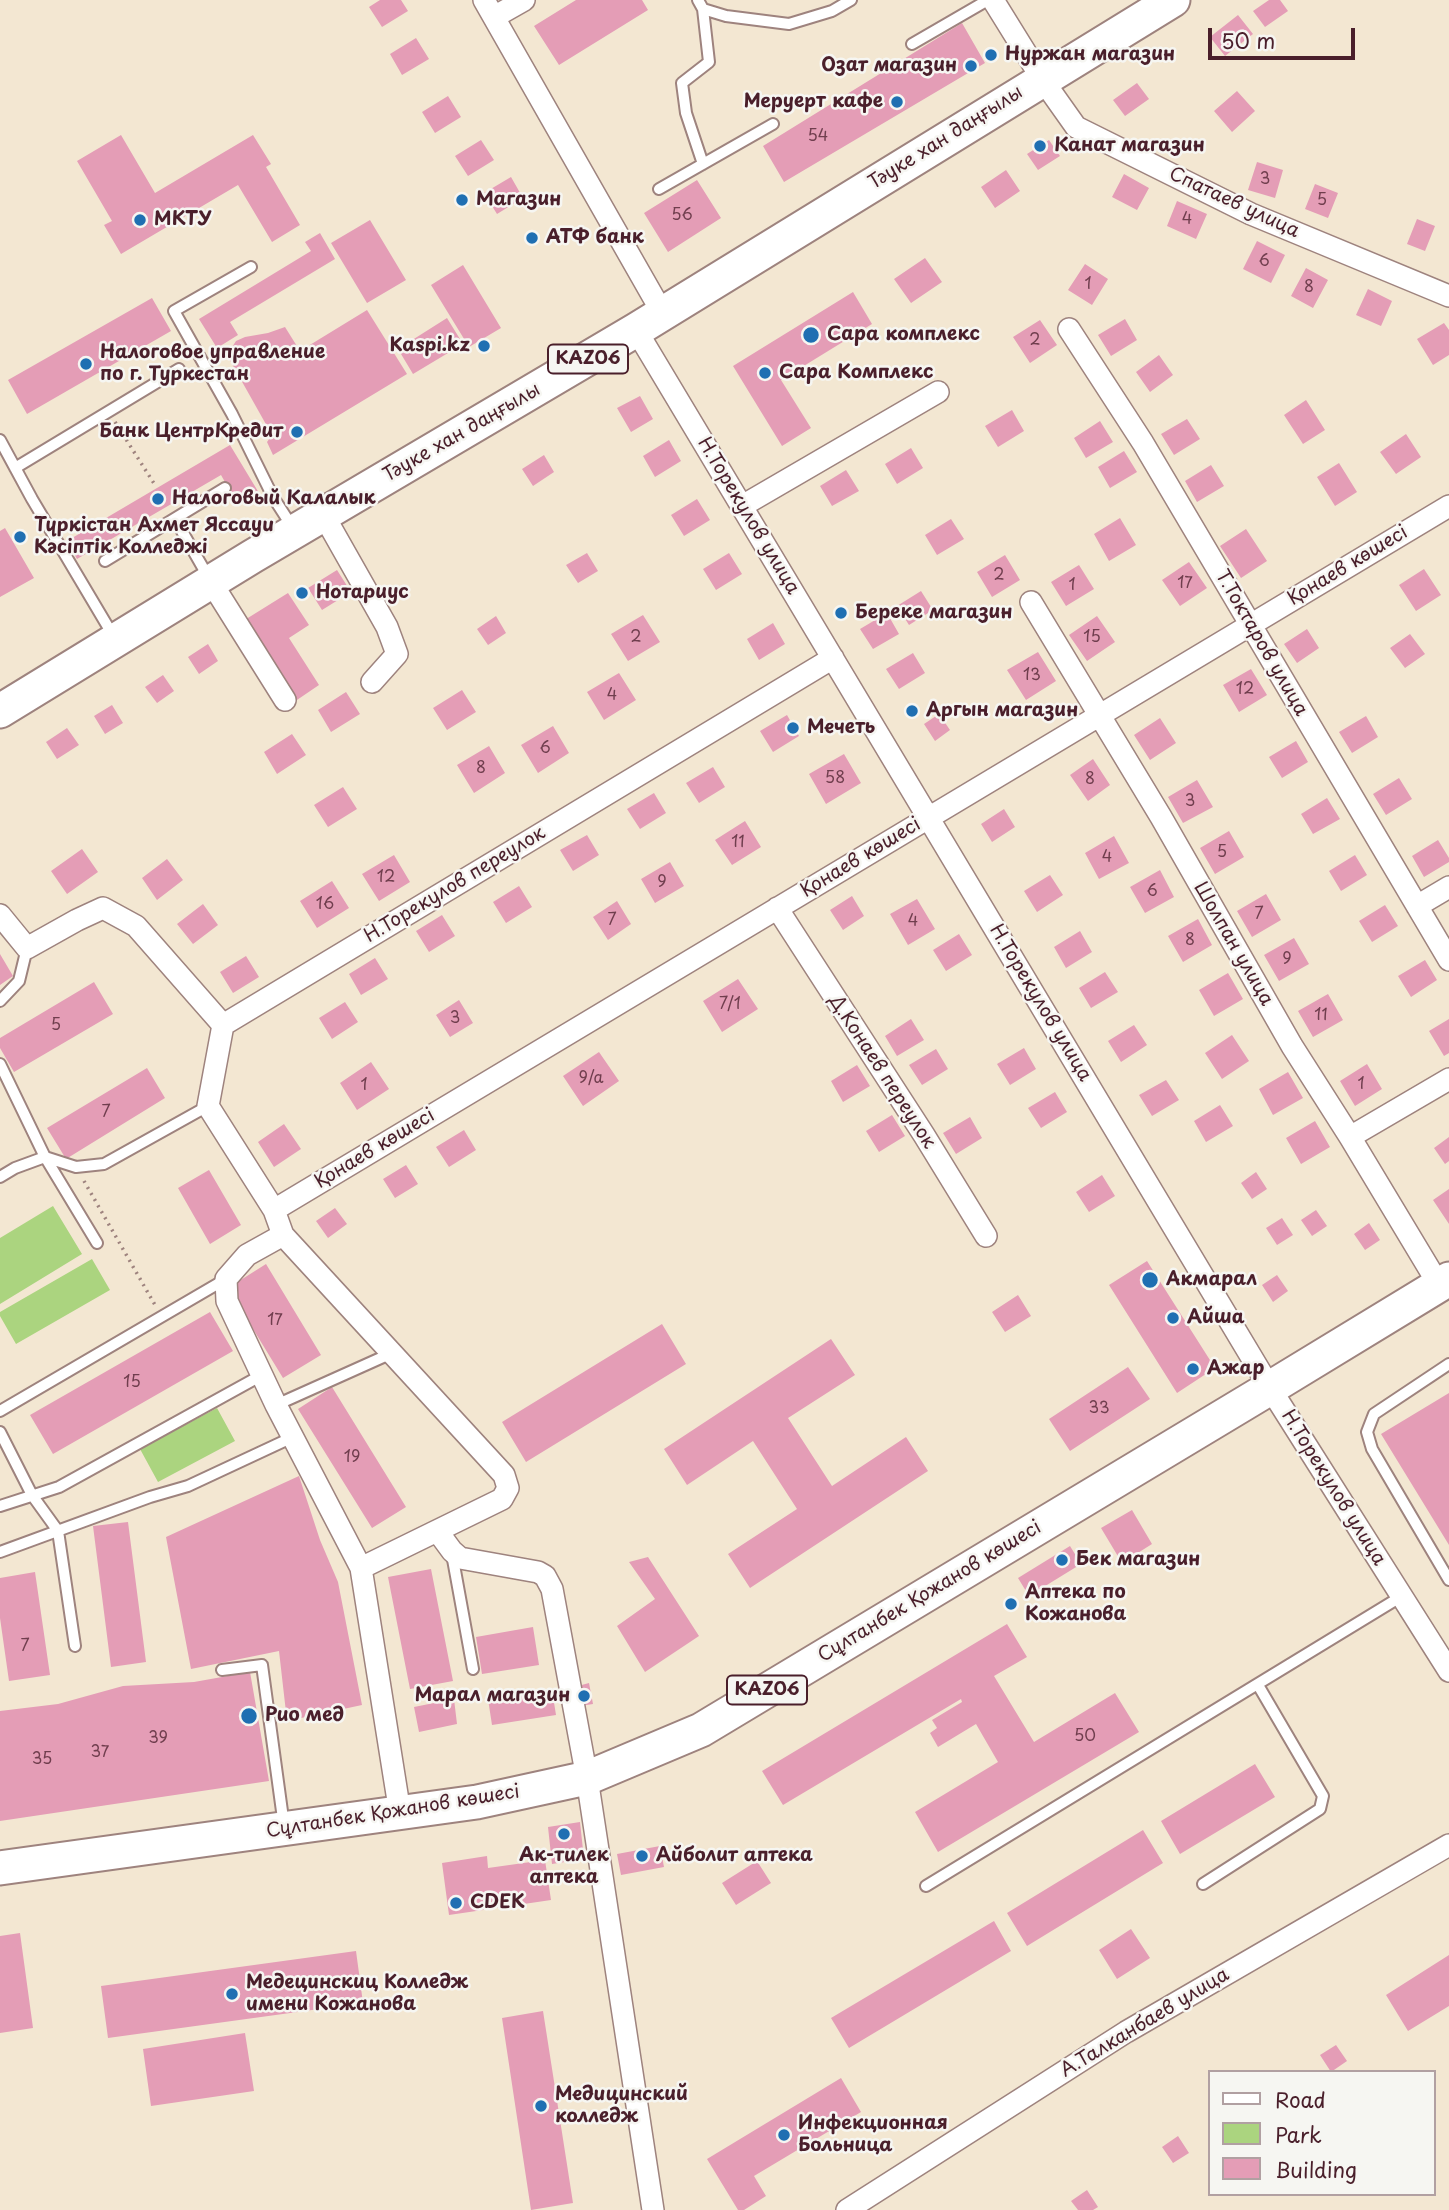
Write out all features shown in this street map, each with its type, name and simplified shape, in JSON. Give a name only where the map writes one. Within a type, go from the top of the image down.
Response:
[{"type":"main road","name":"Тәуке хан даңғылы","points":[[0,711],[323,514],[650,322],[1173,0]]},
{"type":"main road","name":"Сұлтанбек Қожанов көшесі","points":[[0,1868],[477,1802],[587,1778],[701,1730],[1444,1286]]},
{"type":"street","points":[[489,8],[524,0]]},
{"type":"street","name":"Спатаев улица","points":[[990,0],[1076,127],[1251,214],[1449,296]]},
{"type":"street","name":"Н.Торекулов улица","points":[[489,8],[742,506],[1270,1388],[1449,1671]]},
{"type":"street","name":"Т.Токтаров улица","points":[[1069,329],[1143,443],[1449,960]]},
{"type":"street","points":[[742,506],[938,392]]},
{"type":"street","name":"Қонаев көшесі","points":[[274,1210],[1449,506]]},
{"type":"street","points":[[323,514],[387,627],[397,654],[372,682]]},
{"type":"street","points":[[211,582],[285,700]]},
{"type":"street","name":"Шолпан улица","points":[[1031,601],[1161,817],[1292,1046],[1444,1286]]},
{"type":"street","name":"Н.Торекулов переулок","points":[[223,1025],[833,658]]},
{"type":"street","points":[[1417,906],[1449,887]]},
{"type":"street","points":[[0,915],[27,948],[103,908],[136,926],[223,1025],[208,1105],[274,1210],[283,1235],[504,1475],[508,1488],[502,1499],[361,1568]]},
{"type":"street","name":"Д.Конаев переулок","points":[[777,908],[986,1236]]},
{"type":"street","points":[[1350,1137],[1449,1079]]},
{"type":"street","points":[[283,1235],[247,1255],[226,1279],[227,1301],[276,1405],[361,1568],[400,1813]]},
{"type":"street","points":[[438,1532],[460,1559],[538,1572],[545,1576],[552,1589],[587,1778],[653,2210]]},
{"type":"street","name":"А.Талканбаев улица","points":[[847,2210],[1126,2032],[1449,1845]]},
{"type":"lane","points":[[700,4],[726,16],[789,24],[832,11],[851,0]]},
{"type":"lane","points":[[912,44],[990,0]]},
{"type":"lane","points":[[700,4],[709,62],[682,83],[685,113],[703,164]]},
{"type":"lane","points":[[659,189],[773,124]]},
{"type":"lane","points":[[251,267],[174,311],[232,414],[273,497],[295,531]]},
{"type":"lane","points":[[15,468],[179,369]]},
{"type":"lane","points":[[0,440],[116,640]]},
{"type":"lane","points":[[105,562],[225,488]]},
{"type":"lane","points":[[175,519],[211,582]]},
{"type":"lane","points":[[0,1000],[19,981],[27,948]]},
{"type":"lane","points":[[0,1064],[45,1157],[97,1242]]},
{"type":"lane","points":[[0,1177],[15,1168],[45,1157],[76,1167],[104,1164],[208,1105]]},
{"type":"lane","points":[[0,1411],[226,1279]]},
{"type":"lane","points":[[276,1405],[392,1353]]},
{"type":"lane","points":[[1449,1364],[1374,1414],[1367,1432],[1372,1449],[1449,1580]]},
{"type":"lane","points":[[0,1506],[60,1487],[262,1375]]},
{"type":"lane","points":[[0,1432],[32,1495],[58,1531],[75,1646]]},
{"type":"lane","points":[[0,1552],[150,1497],[188,1486],[293,1437]]},
{"type":"lane","points":[[452,1551],[474,1669]]},
{"type":"lane","points":[[926,1886],[1402,1596]]},
{"type":"lane","points":[[222,1670],[262,1665],[285,1829]]},
{"type":"lane","points":[[1203,1884],[1320,1810],[1323,1796],[1258,1685]]},
{"type":"path","points":[[108,411],[155,485]]},
{"type":"path","points":[[76,1167],[162,1316]]},
{"type":"green space","points":[[53,1206],[82,1254],[0,1304],[0,1238]]},
{"type":"green space","points":[[92,1259],[110,1290],[16,1344],[0,1312]]},
{"type":"green space","points":[[217,1408],[235,1441],[158,1482],[140,1449]]},
{"type":"building","points":[[380,0],[401,0],[408,11],[382,27],[369,7]]},
{"type":"building","points":[[576,0],[642,0],[648,10],[559,65],[534,26]]},
{"type":"building","points":[[1269,0],[1280,0],[1288,11],[1265,27],[1253,11]]},
{"type":"building","points":[[1238,15],[1253,34],[1225,56],[1210,37]]},
{"type":"building","points":[[962,23],[985,63],[784,182],[763,146]]},
{"type":"building","points":[[416,38],[429,59],[402,75],[390,54]]},
{"type":"building","points":[[1137,83],[1149,99],[1125,116],[1113,100]]},
{"type":"building","points":[[1237,91],[1255,111],[1232,132],[1214,111]]},
{"type":"building","points":[[448,96],[461,117],[435,133],[422,112]]},
{"type":"building","points":[[121,135],[155,193],[253,135],[271,164],[266,167],[300,225],[272,242],[238,185],[121,254],[104,225],[112,221],[77,161]]},
{"type":"building","points":[[481,140],[494,160],[468,176],[455,156]]},
{"type":"building","points":[[1049,140],[1060,156],[1038,170],[1027,154]]},
{"type":"building","points":[[1257,162],[1283,170],[1275,198],[1248,190]]},
{"type":"building","points":[[1006,170],[1020,191],[995,208],[981,187]]},
{"type":"building","points":[[1124,174],[1149,188],[1137,210],[1112,197]]},
{"type":"building","points":[[511,177],[523,198],[497,214],[484,193]]},
{"type":"building","points":[[697,180],[721,218],[668,252],[644,213]]},
{"type":"building","points":[[1315,184],[1338,193],[1328,218],[1305,209]]},
{"type":"building","points":[[1177,201],[1207,214],[1196,239],[1167,226]]},
{"type":"building","points":[[1417,219],[1435,226],[1425,251],[1407,244]]},
{"type":"building","points":[[370,220],[406,280],[367,303],[331,243]]},
{"type":"building","points":[[320,233],[335,259],[230,322],[238,335],[217,348],[199,319],[311,251],[305,242]]},
{"type":"building","points":[[1257,241],[1285,255],[1271,283],[1243,269]]},
{"type":"building","points":[[925,258],[942,282],[911,303],[894,279]]},
{"type":"building","points":[[1085,264],[1108,279],[1092,305],[1068,290]]},
{"type":"building","points":[[463,265],[501,328],[469,347],[431,285]]},
{"type":"building","points":[[1306,268],[1328,280],[1313,308],[1291,296]]},
{"type":"building","points":[[1368,289],[1392,301],[1381,326],[1356,315]]},
{"type":"building","name":"Сара Комплекс","points":[[853,292],[872,324],[781,380],[811,428],[782,446],[733,366]]},
{"type":"building","points":[[152,298],[171,331],[27,414],[8,380]]},
{"type":"building","points":[[367,310],[407,374],[273,455],[267,442],[272,435],[227,355],[236,341],[285,327],[300,351]]},
{"type":"building","points":[[447,318],[463,344],[413,374],[398,349]]},
{"type":"building","points":[[1125,319],[1137,340],[1111,356],[1098,335]]},
{"type":"building","points":[[1040,320],[1057,345],[1030,363],[1013,337]]},
{"type":"building","points":[[1444,323],[1449,330],[1449,355],[1433,365],[1417,339]]},
{"type":"building","points":[[1159,355],[1173,375],[1150,392],[1136,372]]},
{"type":"building","points":[[640,396],[653,419],[631,432],[617,408]]},
{"type":"building","points":[[1306,400],[1325,430],[1303,444],[1284,415]]},
{"type":"building","points":[[1012,410],[1024,431],[998,447],[985,426]]},
{"type":"building","points":[[1187,419],[1200,439],[1174,455],[1161,434]]},
{"type":"building","points":[[1100,421],[1113,442],[1086,458],[1074,438]]},
{"type":"building","points":[[1406,434],[1421,457],[1396,474],[1380,452]]},
{"type":"building","points":[[669,440],[681,461],[655,477],[643,456]]},
{"type":"building","name":"Налоговый Калалык","points":[[230,445],[259,493],[238,505],[221,475],[77,559],[67,541]]},
{"type":"building","points":[[911,448],[923,468],[897,484],[885,464]]},
{"type":"building","points":[[1124,451],[1137,472],[1110,488],[1098,467]]},
{"type":"building","points":[[544,455],[554,472],[533,486],[522,469]]},
{"type":"building","points":[[1339,463],[1357,492],[1335,506],[1317,477]]},
{"type":"building","points":[[1211,465],[1224,486],[1197,502],[1185,481]]},
{"type":"building","points":[[846,470],[859,491],[832,506],[820,486]]},
{"type":"building","points":[[697,499],[710,520],[684,536],[671,515]]},
{"type":"building","points":[[1120,518],[1136,545],[1109,561],[1094,534]]},
{"type":"building","points":[[951,519],[964,539],[937,555],[925,535]]},
{"type":"building","points":[[5,528],[34,578],[0,597],[0,531]]},
{"type":"building","points":[[1246,529],[1267,561],[1241,578],[1220,546]]},
{"type":"building","points":[[587,553],[598,571],[578,583],[566,565]]},
{"type":"building","points":[[729,553],[742,574],[716,590],[703,569]]},
{"type":"building","points":[[1005,555],[1020,580],[992,597],[977,572]]},
{"type":"building","points":[[1189,562],[1207,588],[1180,606],[1162,580]]},
{"type":"building","points":[[1079,565],[1094,589],[1066,606],[1051,582]]},
{"type":"building","points":[[1424,569],[1441,595],[1416,611],[1399,585]]},
{"type":"building","points":[[337,570],[351,592],[322,610],[308,588]]},
{"type":"building","points":[[921,591],[933,610],[909,625],[897,606]]},
{"type":"building","points":[[288,593],[309,625],[289,638],[319,685],[294,702],[243,621]]},
{"type":"building","points":[[887,613],[899,634],[873,649],[860,629]]},
{"type":"building","points":[[643,615],[660,642],[628,661],[611,634]]},
{"type":"building","points":[[496,616],[506,633],[488,645],[477,629]]},
{"type":"building","points":[[1097,616],[1115,642],[1087,661],[1069,635]]},
{"type":"building","points":[[773,623],[785,644],[759,660],[747,639]]},
{"type":"building","points":[[1307,629],[1319,648],[1297,663],[1284,644]]},
{"type":"building","points":[[1410,634],[1425,654],[1405,668],[1390,648]]},
{"type":"building","points":[[208,644],[218,661],[199,674],[188,657]]},
{"type":"building","points":[[1038,652],[1056,681],[1026,700],[1007,670]]},
{"type":"building","points":[[913,653],[925,673],[899,689],[886,669]]},
{"type":"building","points":[[1251,669],[1267,695],[1239,712],[1223,685]]},
{"type":"building","points":[[619,673],[636,700],[604,720],[587,692]]},
{"type":"building","points":[[163,675],[174,691],[157,703],[145,687]]},
{"type":"building","points":[[462,690],[476,712],[447,730],[433,708]]},
{"type":"building","points":[[346,692],[360,714],[331,732],[318,710]]},
{"type":"building","points":[[112,705],[123,723],[105,734],[94,716]]},
{"type":"building","points":[[939,714],[950,730],[935,741],[924,724]]},
{"type":"building","points":[[787,715],[799,736],[773,752],[760,731]]},
{"type":"building","points":[[1366,716],[1378,737],[1352,753],[1339,732]]},
{"type":"building","points":[[1160,718],[1176,743],[1150,760],[1134,735]]},
{"type":"building","points":[[553,726],[569,753],[538,773],[521,745]]},
{"type":"building","points":[[67,728],[79,745],[57,759],[46,742]]},
{"type":"building","points":[[292,734],[306,755],[277,774],[264,752]]},
{"type":"building","points":[[1296,741],[1308,762],[1282,778],[1269,757]]},
{"type":"building","points":[[489,746],[505,773],[474,793],[457,765]]},
{"type":"building","points":[[844,754],[861,783],[826,804],[809,774]]},
{"type":"building","points":[[1093,759],[1110,785],[1088,801],[1070,775]]},
{"type":"building","points":[[713,767],[725,787],[699,803],[686,783]]},
{"type":"building","points":[[1399,778],[1412,799],[1386,815],[1373,794]]},
{"type":"building","points":[[1197,780],[1213,807],[1183,823],[1168,797]]},
{"type":"building","points":[[343,787],[357,809],[328,827],[314,805]]},
{"type":"building","points":[[654,793],[666,813],[640,829],[627,809]]},
{"type":"building","points":[[1327,798],[1340,819],[1313,834],[1301,814]]},
{"type":"building","points":[[1004,809],[1015,827],[992,842],[981,824]]},
{"type":"building","points":[[745,821],[761,847],[732,865],[715,840]]},
{"type":"building","points":[[1229,831],[1244,857],[1215,874],[1200,848]]},
{"type":"building","points":[[587,835],[599,855],[573,871],[560,850]]},
{"type":"building","points":[[1114,836],[1129,863],[1099,879],[1085,853]]},
{"type":"building","points":[[1438,840],[1449,862],[1424,877],[1412,856]]},
{"type":"building","points":[[82,849],[98,872],[67,894],[51,871]]},
{"type":"building","points":[[394,855],[410,882],[379,901],[362,874]]},
{"type":"building","points":[[1355,855],[1367,875],[1341,891],[1329,871]]},
{"type":"building","points":[[167,859],[183,880],[157,900],[142,878]]},
{"type":"building","points":[[670,862],[684,886],[655,903],[641,879]]},
{"type":"building","points":[[1160,870],[1174,897],[1145,913],[1130,887]]},
{"type":"building","points":[[1050,875],[1063,895],[1037,912],[1024,891]]},
{"type":"building","points":[[332,881],[349,908],[317,928],[300,901]]},
{"type":"building","points":[[519,886],[532,907],[506,923],[493,902]]},
{"type":"building","points":[[1266,894],[1281,920],[1252,937],[1237,911]]},
{"type":"building","points":[[852,896],[864,916],[843,930],[830,910]]},
{"type":"building","points":[[917,899],[935,929],[908,945],[890,914]]},
{"type":"building","points":[[617,901],[631,924],[608,940],[593,917]]},
{"type":"building","points":[[203,904],[218,925],[193,944],[177,924]]},
{"type":"building","points":[[1385,905],[1398,926],[1372,942],[1359,921]]},
{"type":"building","points":[[442,915],[455,936],[429,952],[416,931]]},
{"type":"building","points":[[1198,919],[1212,945],[1183,962],[1168,936]]},
{"type":"building","points":[[1080,931],[1092,952],[1066,968],[1054,947]]},
{"type":"building","points":[[959,934],[972,955],[946,971],[933,950]]},
{"type":"building","points":[[1294,938],[1309,964],[1279,981],[1264,955]]},
{"type":"building","points":[[0,954],[13,976],[0,985]]},
{"type":"building","points":[[246,956],[259,977],[233,993],[220,972]]},
{"type":"building","points":[[375,958],[388,979],[361,995],[349,974]]},
{"type":"building","points":[[1425,960],[1437,980],[1411,997],[1398,976]]},
{"type":"building","points":[[1105,972],[1118,992],[1091,1008],[1079,988]]},
{"type":"building","points":[[1228,973],[1243,999],[1214,1016],[1199,990]]},
{"type":"building","points":[[738,979],[758,1009],[722,1032],[703,1001]]},
{"type":"building","points":[[94,982],[113,1014],[14,1072],[0,1048],[0,1038]]},
{"type":"building","points":[[1328,994],[1343,1020],[1313,1037],[1298,1011]]},
{"type":"building","points":[[459,1000],[473,1023],[450,1037],[436,1015]]},
{"type":"building","points":[[345,1002],[358,1022],[332,1039],[319,1018]]},
{"type":"building","points":[[911,1019],[924,1040],[897,1056],[885,1036]]},
{"type":"building","points":[[1449,1019],[1449,1053],[1444,1056],[1429,1031]]},
{"type":"building","points":[[1134,1025],[1147,1045],[1121,1062],[1108,1041]]},
{"type":"building","points":[[1232,1035],[1249,1061],[1222,1079],[1205,1053]]},
{"type":"building","points":[[1024,1048],[1036,1069],[1010,1085],[997,1064]]},
{"type":"building","points":[[936,1049],[948,1069],[922,1085],[909,1065]]},
{"type":"building","points":[[599,1052],[619,1081],[583,1106],[563,1076]]},
{"type":"building","points":[[371,1062],[389,1089],[357,1110],[340,1083]]},
{"type":"building","points":[[1367,1064],[1382,1089],[1355,1106],[1340,1081]]},
{"type":"building","points":[[857,1065],[870,1086],[843,1102],[831,1081]]},
{"type":"building","points":[[147,1068],[165,1098],[66,1159],[47,1128]]},
{"type":"building","points":[[1288,1072],[1303,1098],[1273,1115],[1259,1089]]},
{"type":"building","points":[[1166,1080],[1179,1100],[1152,1116],[1139,1095]]},
{"type":"building","points":[[1055,1092],[1067,1112],[1041,1128],[1028,1108]]},
{"type":"building","points":[[1220,1105],[1233,1126],[1206,1142],[1194,1121]]},
{"type":"building","points":[[892,1115],[905,1136],[879,1152],[866,1131]]},
{"type":"building","points":[[970,1117],[982,1138],[956,1154],[943,1133]]},
{"type":"building","points":[[1315,1121],[1330,1147],[1301,1164],[1286,1138]]},
{"type":"building","points":[[284,1124],[301,1149],[274,1167],[258,1142]]},
{"type":"building","points":[[464,1130],[476,1150],[449,1167],[436,1147]]},
{"type":"building","points":[[1449,1137],[1449,1161],[1445,1164],[1434,1148]]},
{"type":"building","points":[[406,1165],[418,1184],[395,1198],[383,1179]]},
{"type":"building","points":[[209,1170],[241,1225],[210,1244],[178,1188]]},
{"type":"building","points":[[1256,1172],[1267,1189],[1252,1199],[1241,1183]]},
{"type":"building","points":[[1102,1175],[1115,1196],[1089,1212],[1076,1192]]},
{"type":"building","points":[[1449,1189],[1449,1224],[1433,1200]]},
{"type":"building","points":[[335,1208],[347,1224],[328,1238],[316,1221]]},
{"type":"building","points":[[1316,1210],[1327,1226],[1312,1236],[1301,1220]]},
{"type":"building","points":[[1282,1218],[1293,1235],[1277,1245],[1266,1228]]},
{"type":"building","points":[[1369,1223],[1380,1240],[1365,1250],[1354,1234]]},
{"type":"building","points":[[1147,1261],[1215,1368],[1177,1393],[1109,1285]]},
{"type":"building","points":[[266,1264],[321,1355],[283,1378],[228,1288]]},
{"type":"building","points":[[1277,1275],[1288,1291],[1273,1302],[1262,1285]]},
{"type":"building","points":[[1018,1295],[1031,1316],[1005,1332],[992,1312]]},
{"type":"building","points":[[210,1312],[233,1351],[53,1454],[30,1415]]},
{"type":"building","points":[[662,1324],[686,1364],[526,1462],[502,1422]]},
{"type":"building","points":[[831,1339],[855,1375],[788,1418],[832,1486],[906,1437],[928,1471],[750,1588],[728,1554],[797,1509],[753,1441],[687,1485],[664,1449]]},
{"type":"building","points":[[1128,1367],[1150,1399],[1070,1451],[1049,1419]]},
{"type":"building","points":[[332,1387],[406,1507],[372,1528],[298,1409]]},
{"type":"building","points":[[1449,1393],[1449,1545],[1381,1434]]},
{"type":"building","points":[[299,1476],[320,1540],[338,1582],[362,1705],[287,1721],[279,1651],[191,1669],[166,1537]]},
{"type":"building","points":[[1132,1510],[1152,1544],[1122,1563],[1101,1528]]},
{"type":"building","points":[[128,1522],[146,1662],[111,1667],[93,1526]]},
{"type":"building","points":[[1070,1546],[1081,1564],[1029,1596],[1018,1578]]},
{"type":"building","points":[[648,1557],[699,1636],[645,1672],[617,1626],[655,1599],[629,1562]]},
{"type":"building","points":[[431,1569],[453,1681],[410,1689],[388,1577]]},
{"type":"building","points":[[35,1572],[50,1675],[9,1681],[0,1618],[0,1578]]},
{"type":"building","points":[[1007,1624],[1027,1657],[994,1676],[1034,1742],[1115,1693],[1139,1732],[938,1852],[915,1812],[998,1762],[976,1724],[938,1747],[930,1733],[937,1728],[932,1720],[962,1702],[961,1699],[783,1805],[762,1771]]},
{"type":"building","points":[[533,1627],[539,1665],[482,1674],[476,1637]]},
{"type":"building","points":[[250,1672],[269,1781],[0,1821],[0,1711],[58,1704],[123,1686],[194,1682]]},
{"type":"building","points":[[589,1683],[593,1704],[580,1706],[578,1686]]},
{"type":"building","points":[[552,1690],[556,1715],[492,1725],[488,1699]]},
{"type":"building","points":[[454,1699],[457,1724],[419,1732],[414,1707]]},
{"type":"building","points":[[1255,1764],[1275,1797],[1180,1854],[1161,1821]]},
{"type":"building","points":[[580,1822],[584,1859],[552,1864],[548,1827]]},
{"type":"building","points":[[1143,1830],[1163,1863],[1027,1946],[1007,1913]]},
{"type":"building","points":[[660,1846],[664,1867],[621,1875],[617,1854]]},
{"type":"building","points":[[487,1856],[488,1868],[545,1860],[551,1900],[449,1915],[442,1863]]},
{"type":"building","points":[[757,1861],[771,1883],[736,1905],[722,1883]]},
{"type":"building","points":[[994,1921],[1011,1951],[849,2048],[831,2018]]},
{"type":"building","points":[[1131,1929],[1150,1958],[1117,1979],[1099,1950]]},
{"type":"building","points":[[20,1933],[33,2028],[0,2033],[0,1936]]},
{"type":"building","name":"Медецинскиц Колледж имени Кожанова","points":[[356,1951],[363,2003],[108,2038],[101,1986]]},
{"type":"building","points":[[1449,1955],[1449,2006],[1408,2031],[1386,1995]]},
{"type":"building","points":[[543,2011],[573,2203],[531,2210],[502,2018]]},
{"type":"building","points":[[245,2033],[254,2091],[151,2106],[143,2049]]},
{"type":"building","points":[[1336,2045],[1347,2061],[1330,2070],[1320,2055]]},
{"type":"building","name":"Инфекционная Больница","points":[[841,2078],[861,2112],[754,2176],[766,2196],[744,2210],[738,2210],[707,2159]]},
{"type":"building","points":[[1178,2136],[1189,2153],[1173,2163],[1162,2147]]},
{"type":"building","points":[[1087,2190],[1098,2207],[1093,2210],[1078,2210],[1071,2201]]},
{"type":"place","name":"Нуржан магазин","points":[[991,55]]},
{"type":"place","name":"Озат магазин","points":[[971,66]]},
{"type":"place","name":"Меруерт кафе","points":[[897,102]]},
{"type":"place","name":"Канат магазин","points":[[1040,146]]},
{"type":"place","name":"Магазин","points":[[462,200]]},
{"type":"place","name":"МКТУ","points":[[140,220]]},
{"type":"place","name":"АТФ банк","points":[[532,238]]},
{"type":"place","name":"Сара комплекс","points":[[811,335]]},
{"type":"place","name":"Kaspi.kz","points":[[484,346]]},
{"type":"place","name":"Налоговое управление по г. Туркестан","points":[[86,364]]},
{"type":"place","name":"Сара Комплекс","points":[[765,373]]},
{"type":"place","name":"Банк ЦентрКредит","points":[[297,432]]},
{"type":"place","name":"Налоговый Калалык","points":[[158,499]]},
{"type":"place","name":"Түркістан Ахмет Яссауи Кәсіптік Колледжі","points":[[20,537]]},
{"type":"place","name":"Нотариус","points":[[302,593]]},
{"type":"place","name":"Береке магазин","points":[[841,613]]},
{"type":"place","name":"Аргын магазин","points":[[912,711]]},
{"type":"place","name":"Мечеть","points":[[793,728]]},
{"type":"place","name":"Акмарал","points":[[1150,1280]]},
{"type":"place","name":"Айша","points":[[1173,1318]]},
{"type":"place","name":"Ажар","points":[[1193,1369]]},
{"type":"place","name":"Бек магазин","points":[[1062,1560]]},
{"type":"place","name":"Аптека по Кожанова","points":[[1011,1604]]},
{"type":"place","name":"Марал магазин","points":[[584,1696]]},
{"type":"place","name":"Рио мед","points":[[249,1716]]},
{"type":"place","name":"Ак-тилек аптека","points":[[564,1834]]},
{"type":"place","name":"Айболит аптека","points":[[642,1856]]},
{"type":"place","name":"CDEK","points":[[456,1903]]},
{"type":"place","name":"Медецинскиц Колледж имени Кожанова","points":[[232,1994]]},
{"type":"place","name":"Медицинский колледж","points":[[541,2106]]},
{"type":"place","name":"Инфекционная Больница","points":[[784,2135]]}]
